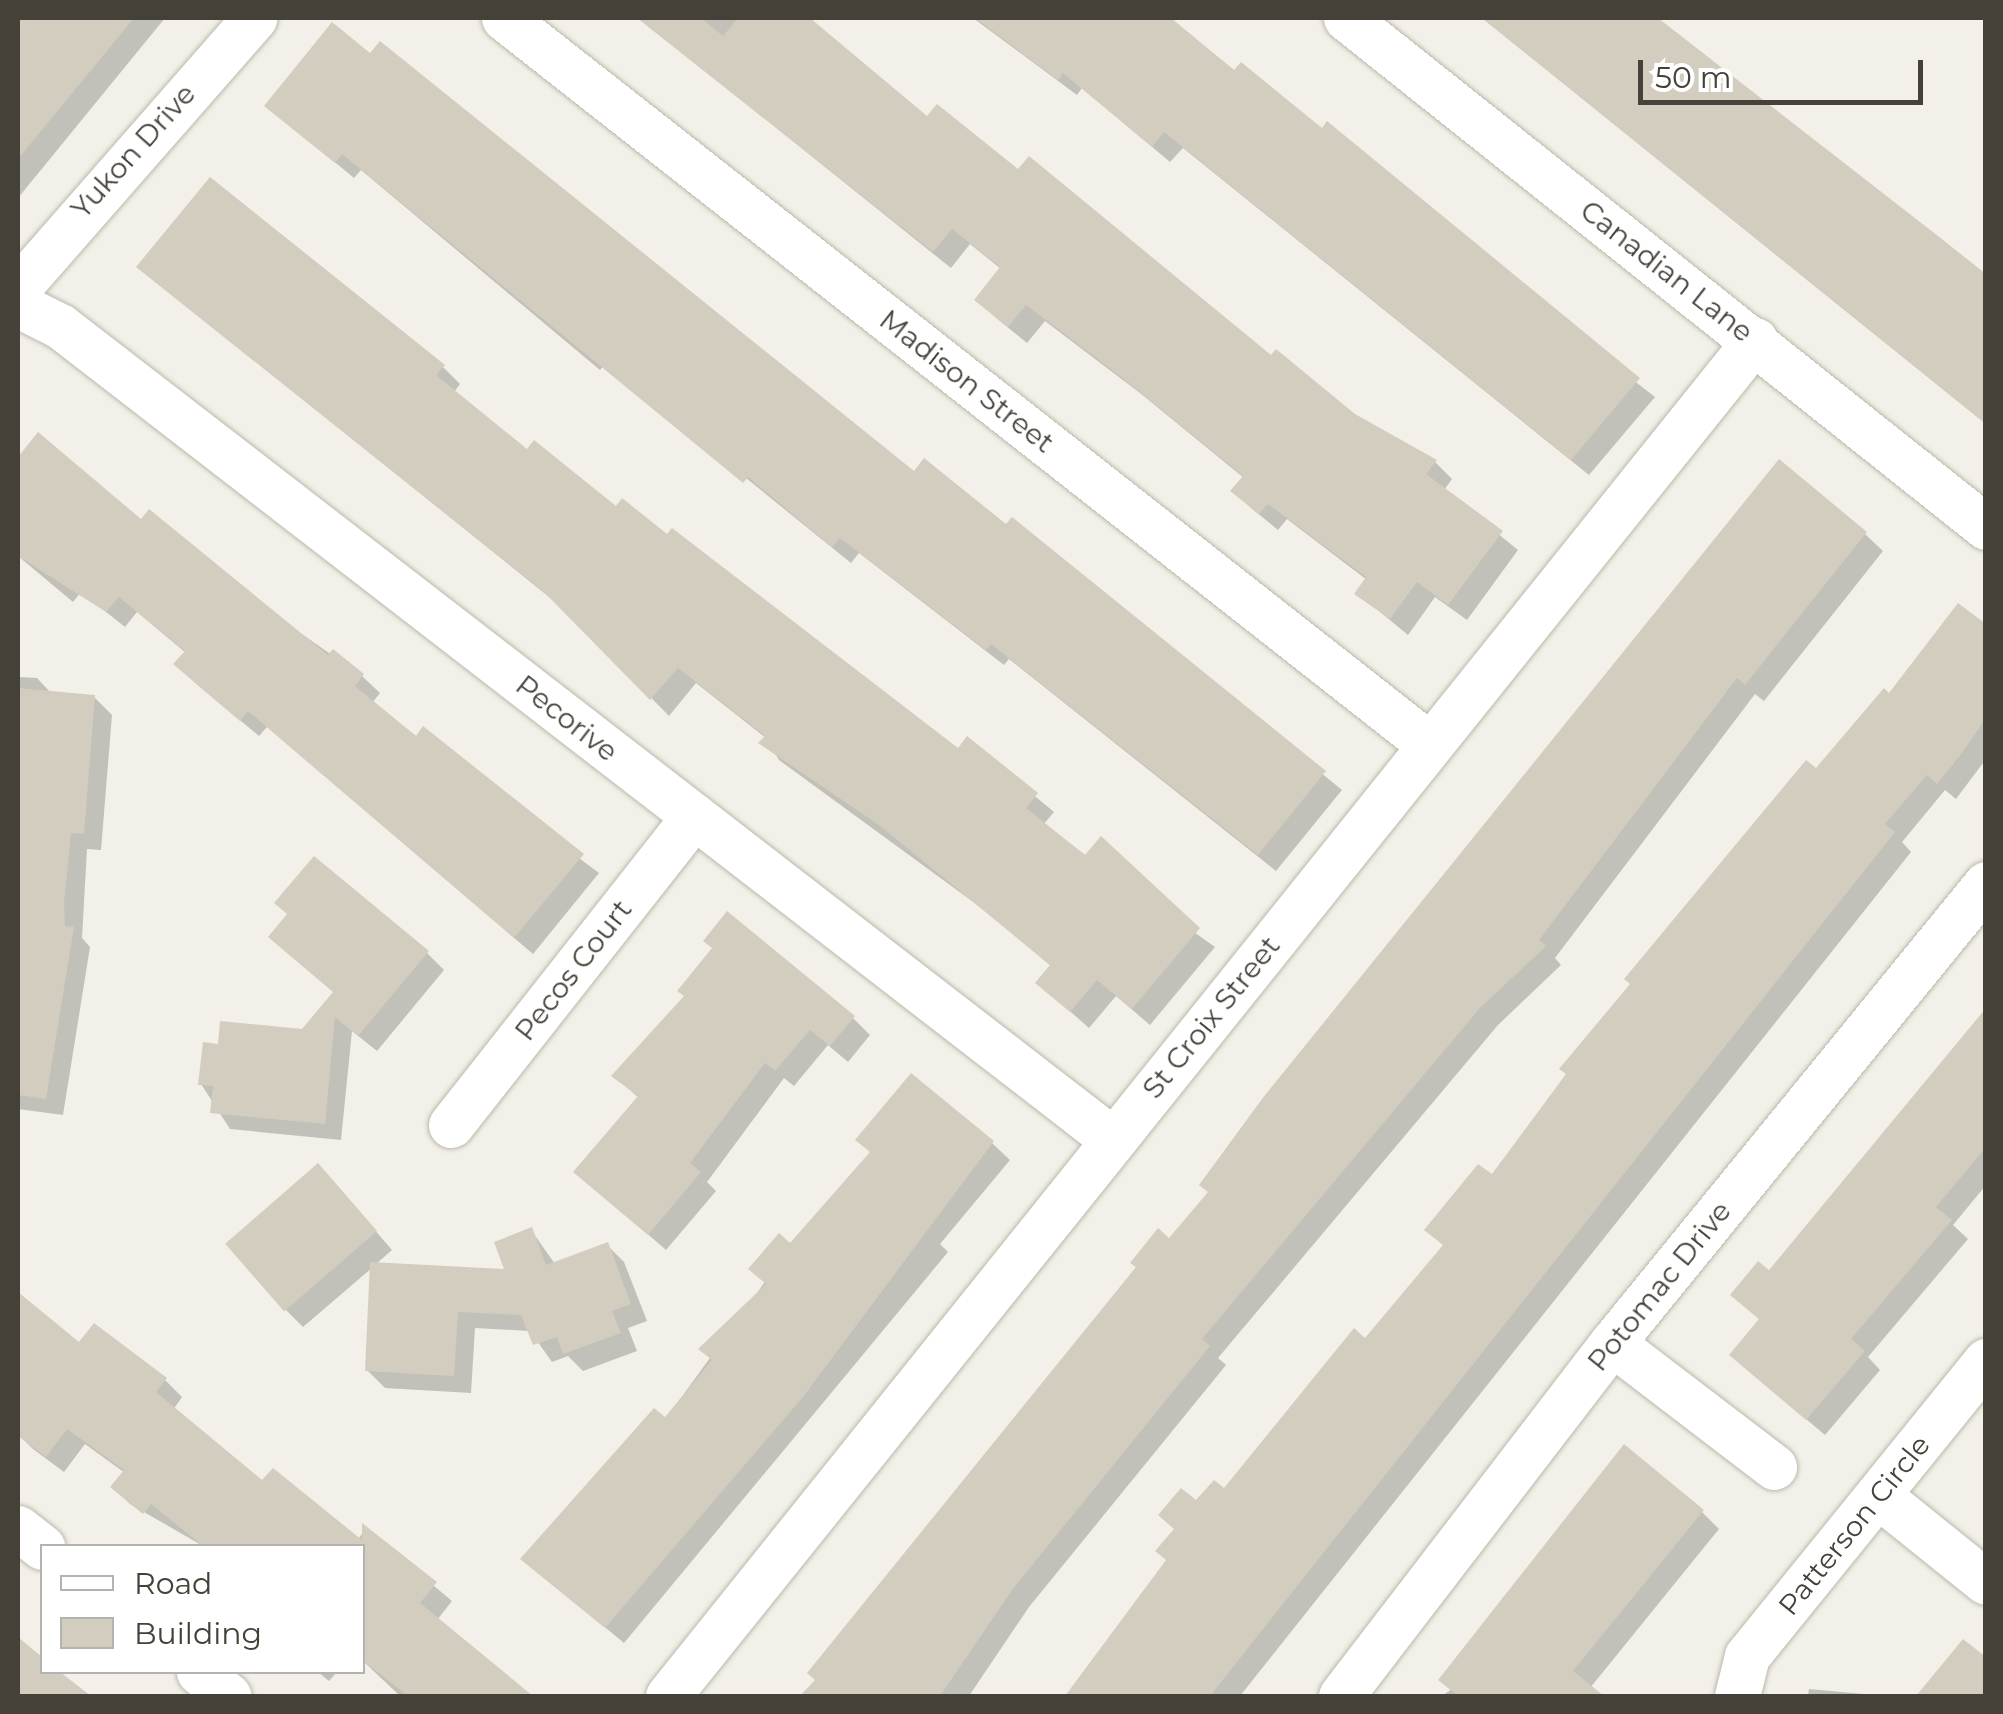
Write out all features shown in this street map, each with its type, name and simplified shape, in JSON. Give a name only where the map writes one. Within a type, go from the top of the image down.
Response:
[{"type":"street","name":"Yukon Drive","points":[[18,288],[254,18]]},
{"type":"street","name":"Madison Street","points":[[504,18],[1430,744]]},
{"type":"street","name":"Canadian Lane","points":[[1346,18],[1986,527]]},
{"type":"street","name":"Pecorive","points":[[18,304],[60,326],[1112,1140]]},
{"type":"street","name":"St Croix Street","points":[[668,1696],[1755,340]]},
{"type":"street","name":"Pecos Court","points":[[451,1125],[694,816]]},
{"type":"street","name":"Potomac Drive","points":[[1342,1696],[1612,1343],[1986,884]]},
{"type":"street","points":[[1612,1343],[1774,1467]]},
{"type":"street","name":"Patterson Circle","points":[[1737,1696],[1748,1656],[1986,1360]]},
{"type":"street","points":[[1879,1496],[1986,1582]]},
{"type":"street","points":[[18,1528],[40,1545]]},
{"type":"street","points":[[201,1674],[229,1696]]},
{"type":"building","points":[[18,18],[134,18],[18,159]]},
{"type":"building","points":[[637,18],[701,18],[723,36],[738,18],[810,18],[927,116],[937,104],[1018,169],[1029,156],[1271,355],[1276,349],[1355,414],[1437,460],[1426,474],[1503,531],[1448,605],[1417,582],[1390,619],[1354,594],[1366,577],[1268,504],[1259,514],[1230,491],[1243,476],[1120,376],[1026,305],[1008,327],[974,300],[1000,267],[952,229],[933,252]]},
{"type":"building","points":[[975,18],[1171,18],[1234,70],[1241,62],[1322,128],[1327,121],[1640,378],[1571,460],[1164,132],[1152,147],[1063,73],[1058,80]]},
{"type":"building","points":[[1482,18],[1658,18],[1986,274],[1986,424]]},
{"type":"building","points":[[332,22],[370,53],[380,41],[914,471],[924,458],[1006,524],[1012,517],[1326,771],[1258,855],[991,644],[986,650],[840,538],[832,547],[748,477],[743,483],[342,154],[335,163],[264,106]]},
{"type":"building","points":[[210,177],[445,365],[436,375],[527,449],[534,440],[616,506],[622,498],[667,534],[672,528],[958,748],[967,736],[1038,793],[1026,808],[1085,855],[1101,836],[1200,928],[1132,1009],[1097,980],[1070,1012],[1035,983],[1050,965],[879,825],[758,743],[765,736],[678,668],[650,700],[545,593],[136,267]]},
{"type":"building","points":[[38,432],[141,519],[149,509],[328,655],[333,649],[364,674],[355,686],[416,736],[423,726],[584,854],[514,938],[248,711],[240,721],[173,664],[185,651],[119,597],[106,612],[18,556],[18,457]]},
{"type":"building","points":[[1779,459],[1867,532],[1745,685],[1737,678],[1539,940],[1546,946],[1480,1008],[1202,1339],[1210,1346],[1012,1590],[940,1696],[800,1696],[815,1680],[807,1673],[1136,1267],[1130,1263],[1158,1228],[1169,1238],[1208,1192],[1199,1185],[1262,1099]]},
{"type":"building","points":[[1958,603],[1986,624],[1986,718],[1937,784],[1927,775],[1885,824],[1895,832],[1210,1696],[1065,1696],[1166,1560],[1155,1551],[1174,1529],[1158,1515],[1181,1488],[1196,1500],[1214,1480],[1224,1488],[1354,1328],[1365,1338],[1443,1245],[1424,1230],[1478,1164],[1492,1174],[1566,1074],[1559,1069],[1630,984],[1624,979],[1806,760],[1816,768],[1884,688],[1889,693]]},
{"type":"building","points":[[18,688],[95,695],[84,834],[71,833],[64,903],[65,926],[74,927],[46,1099],[18,1095]]},
{"type":"building","points":[[314,856],[429,951],[358,1036],[335,1017],[325,1124],[210,1113],[213,1086],[198,1085],[203,1042],[218,1044],[220,1021],[302,1029],[333,992],[268,937],[287,914],[274,903]]},
{"type":"building","points":[[727,911],[855,1016],[830,1046],[810,1030],[775,1071],[765,1063],[690,1163],[701,1172],[648,1235],[573,1172],[638,1096],[611,1076],[684,996],[677,991],[712,948],[703,941]]},
{"type":"building","points":[[1986,1008],[1986,1147],[1936,1207],[1952,1220],[1851,1339],[1865,1351],[1806,1420],[1729,1355],[1759,1319],[1730,1295],[1758,1261],[1769,1270]]},
{"type":"building","points":[[911,1073],[994,1141],[803,1397],[605,1628],[520,1559],[654,1408],[665,1417],[712,1360],[698,1349],[766,1284],[748,1269],[779,1233],[790,1243],[870,1152],[855,1140]]},
{"type":"building","points":[[318,1163],[377,1231],[284,1312],[225,1244]]},
{"type":"building","points":[[532,1227],[546,1265],[608,1242],[631,1304],[612,1311],[621,1333],[563,1354],[557,1337],[533,1345],[521,1315],[458,1312],[454,1376],[365,1371],[370,1262],[504,1269],[494,1242]]},
{"type":"building","points":[[18,1292],[79,1342],[94,1323],[167,1378],[156,1392],[262,1480],[273,1468],[362,1540],[362,1523],[437,1582],[420,1603],[533,1696],[408,1696],[365,1662],[365,1544],[201,1544],[151,1504],[143,1514],[110,1487],[124,1470],[67,1429],[46,1457],[18,1436]]},
{"type":"building","points":[[1624,1444],[1704,1510],[1573,1671],[1604,1696],[1458,1696],[1438,1680]]},
{"type":"building","points":[[18,1637],[40,1655],[40,1674],[63,1674],[91,1696],[18,1696]]},
{"type":"building","points":[[1963,1639],[1986,1657],[1986,1696],[1916,1696]]}]
